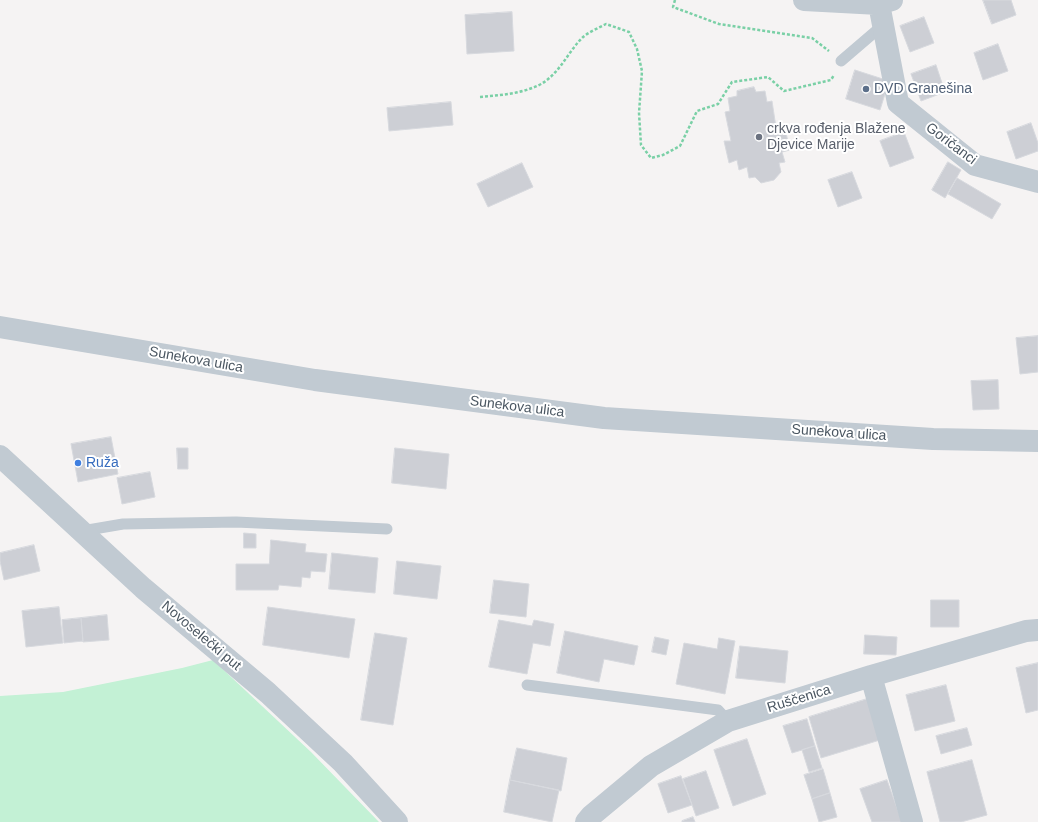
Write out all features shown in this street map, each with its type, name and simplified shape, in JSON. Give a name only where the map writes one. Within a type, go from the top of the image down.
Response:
[{"type":"street","points":[[804,0],[886,2]]},
{"type":"street","name":"Goričanci","points":[[886,2],[883,25],[898,103],[975,165],[1038,182]]},
{"type":"street","name":"Sunekova ulica","points":[[0,327],[315,380],[604,418],[933,439],[1038,441]]},
{"type":"street","name":"Novoselečki put","points":[[0,456],[143,588],[268,693],[343,764],[397,822]]},
{"type":"street","name":"Ruščenica","points":[[586,822],[591,816],[651,766],[728,721],[871,676],[1026,631],[1038,630]]},
{"type":"street","points":[[871,676],[912,822]]},
{"type":"lane","points":[[841,61],[883,25]]},
{"type":"lane","points":[[82,531],[123,524],[236,522],[387,529]]},
{"type":"lane","points":[[527,685],[718,710],[728,721]]},
{"type":"path","points":[[480,98],[528,90],[542,83],[562,65],[582,37],[606,24],[629,32],[637,49],[642,71],[639,113],[641,145],[651,158],[663,155],[680,146],[697,111],[718,104],[732,82],[768,77],[784,91],[831,80],[841,61],[812,38],[719,24],[673,7],[675,0]]},
{"type":"green space","points":[[213,660],[311,752],[379,822],[0,822],[0,696],[63,692],[182,668]]},
{"type":"building","points":[[983,0],[1011,0],[1016,15],[992,24]]},
{"type":"building","points":[[512,12],[514,51],[467,54],[465,15]]},
{"type":"building","points":[[924,17],[934,43],[910,52],[900,26]]},
{"type":"building","points":[[998,44],[1008,71],[983,80],[974,53]]},
{"type":"building","points":[[936,65],[945,92],[921,101],[911,74]]},
{"type":"building","points":[[855,70],[889,81],[880,110],[846,99]]},
{"type":"building","name":"crkva rođenja Blažene Djevice Marije","points":[[754,87],[756,92],[765,91],[767,102],[772,101],[777,134],[786,133],[790,150],[782,152],[785,162],[779,163],[781,172],[774,180],[761,183],[755,177],[749,178],[747,167],[739,170],[737,160],[729,163],[724,141],[731,141],[725,112],[730,111],[728,98],[737,96],[737,91]]},
{"type":"building","points":[[451,102],[453,125],[389,131],[387,108]]},
{"type":"building","points":[[1031,123],[1038,143],[1038,151],[1016,159],[1007,132]]},
{"type":"building","points":[[904,132],[914,158],[890,167],[880,141]]},
{"type":"building","points":[[948,162],[961,170],[945,198],[932,190]]},
{"type":"building","points":[[522,163],[533,187],[488,207],[477,184]]},
{"type":"building","points":[[852,172],[862,198],[838,207],[828,180]]},
{"type":"building","points":[[957,178],[1001,204],[992,219],[948,194]]},
{"type":"building","points":[[1038,336],[1038,372],[1020,374],[1016,338]]},
{"type":"building","points":[[998,380],[999,409],[973,410],[971,381]]},
{"type":"building","points":[[111,437],[118,474],[78,482],[71,444]]},
{"type":"building","points":[[177,448],[188,448],[188,469],[178,469]]},
{"type":"building","points":[[395,448],[449,454],[446,489],[392,483]]},
{"type":"building","points":[[150,472],[155,497],[122,504],[117,478]]},
{"type":"building","points":[[244,533],[256,534],[256,548],[244,548]]},
{"type":"building","points":[[271,540],[306,544],[305,552],[327,554],[325,572],[311,571],[310,578],[302,577],[301,587],[279,585],[278,590],[236,590],[236,564],[269,564]]},
{"type":"building","points":[[34,545],[40,571],[4,580],[0,553]]},
{"type":"building","points":[[332,553],[378,558],[375,593],[329,589]]},
{"type":"building","points":[[397,561],[441,566],[437,599],[394,594]]},
{"type":"building","points":[[494,580],[529,584],[526,617],[490,613]]},
{"type":"building","points":[[931,600],[959,600],[959,627],[931,627]]},
{"type":"building","points":[[59,607],[63,643],[26,647],[22,611]]},
{"type":"building","points":[[268,607],[355,619],[349,658],[263,645]]},
{"type":"building","points":[[107,615],[109,640],[83,642],[81,618]]},
{"type":"building","points":[[81,618],[83,641],[64,643],[62,620]]},
{"type":"building","points":[[499,620],[532,626],[534,620],[554,624],[550,646],[533,643],[527,674],[489,667]]},
{"type":"building","points":[[565,631],[638,646],[634,665],[604,659],[599,682],[557,673]]},
{"type":"building","points":[[375,633],[407,638],[393,725],[361,720]]},
{"type":"building","points":[[865,635],[897,637],[896,655],[864,654]]},
{"type":"building","points":[[655,637],[669,640],[666,655],[652,652]]},
{"type":"building","points":[[719,638],[735,641],[725,694],[676,684],[684,643],[717,649]]},
{"type":"building","points":[[740,646],[788,651],[785,683],[736,678]]},
{"type":"building","points":[[1038,663],[1038,710],[1026,713],[1016,668]]},
{"type":"building","points":[[946,685],[955,721],[915,731],[906,695]]},
{"type":"building","points":[[867,699],[880,740],[821,758],[809,717]]},
{"type":"building","points":[[807,719],[815,746],[792,753],[783,726]]},
{"type":"building","points":[[967,728],[972,745],[941,754],[936,736]]},
{"type":"building","points":[[747,739],[766,794],[733,806],[714,750]]},
{"type":"building","points":[[815,746],[822,768],[809,772],[802,750]]},
{"type":"building","points":[[517,748],[567,758],[561,791],[510,780]]},
{"type":"building","points":[[972,760],[987,815],[961,822],[940,822],[927,772]]},
{"type":"building","points":[[823,769],[830,793],[812,799],[804,775]]},
{"type":"building","points":[[706,771],[719,808],[696,816],[683,779]]},
{"type":"building","points":[[681,776],[692,805],[668,813],[658,784]]},
{"type":"building","points":[[510,780],[559,790],[552,822],[504,812]]},
{"type":"building","points":[[887,780],[902,822],[872,822],[860,789]]},
{"type":"building","points":[[830,793],[837,817],[819,822],[812,799]]},
{"type":"building","points":[[693,817],[695,822],[682,822],[682,821]]},
{"type":"place","name":"DVD Granešina","points":[[866,89]]},
{"type":"place","name":"crkva rođenja Blažene Djevice Marije","points":[[759,137]]},
{"type":"place","name":"Ruža","points":[[78,463]]}]
